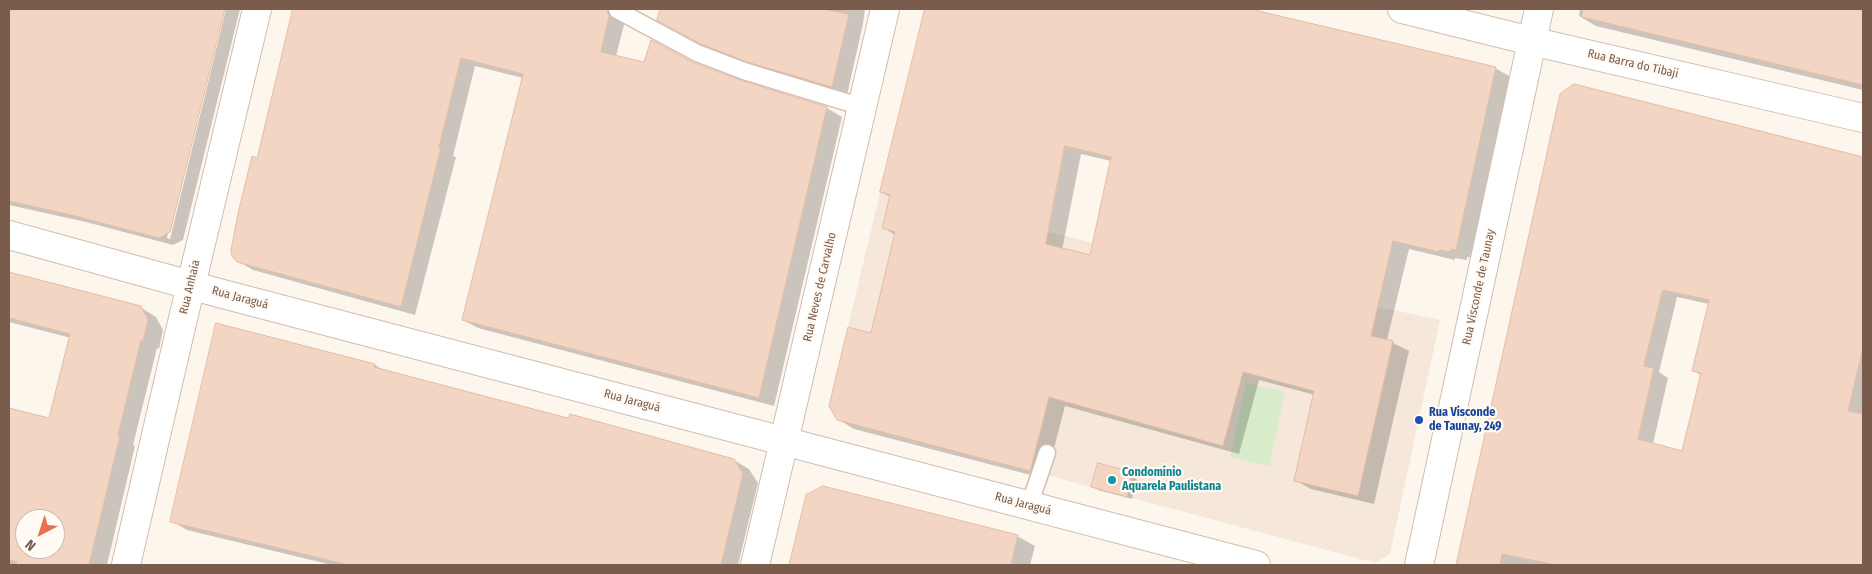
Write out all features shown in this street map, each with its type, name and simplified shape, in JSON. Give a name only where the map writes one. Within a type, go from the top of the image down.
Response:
[{"type":"street","name":"Rua Anhaia","points":[[126,565],[257,9]]},
{"type":"street","name":"Rua Neves de Carvalho","points":[[755,565],[885,9]]},
{"type":"street","name":"Rua Barra do Tibaji","points":[[1402,9],[1863,118]]},
{"type":"street","name":"Rua Visconde de Taunay","points":[[1419,565],[1539,9]]},
{"type":"street","name":"Rua Jaraguá","points":[[9,235],[784,442],[1256,565]]},
{"type":"lane","points":[[617,10],[697,53],[744,71],[862,107]]},
{"type":"lane","points":[[1029,506],[1047,454]]},
{"type":"shaded area","points":[[880,192],[1215,272],[1440,320],[1390,554],[1375,563],[1031,471],[1050,395],[972,375],[953,451],[933,446],[952,369],[935,349],[848,327]]},
{"type":"green space","points":[[1246,383],[1285,392],[1269,466],[1230,457]]},
{"type":"building","points":[[9,9],[225,9],[170,232],[159,238],[9,201]]},
{"type":"building","points":[[293,9],[607,9],[609,16],[601,52],[644,62],[651,40],[692,62],[740,80],[827,107],[759,398],[462,320],[523,74],[461,58],[401,307],[237,262],[232,256],[231,250],[239,209],[252,156],[257,158]]},
{"type":"building","points":[[661,9],[823,9],[849,14],[832,87],[747,62],[701,44],[657,20]]},
{"type":"building","points":[[925,9],[1250,9],[1496,67],[1456,250],[1451,249],[1451,252],[1439,250],[1439,252],[1393,241],[1371,336],[1393,341],[1358,496],[1294,481],[1314,391],[1243,372],[1223,446],[1049,397],[1030,471],[837,420],[829,406],[848,327],[871,333],[895,232],[882,228],[890,195],[880,192]],"holes":[[[1065,146],[1111,157],[1090,255],[1046,244]]]},
{"type":"building","points":[[1583,9],[1863,9],[1863,85],[1582,17]]},
{"type":"building","points":[[1574,84],[1863,157],[1863,348],[1848,411],[1863,414],[1863,565],[1556,565],[1502,554],[1500,565],[1456,565],[1560,94]],"holes":[[[1663,290],[1709,300],[1692,371],[1701,373],[1682,451],[1638,439],[1654,368],[1644,366]]]},
{"type":"building","points":[[9,272],[141,306],[148,320],[143,341],[141,340],[118,435],[120,436],[89,565],[16,565],[17,562],[9,560],[9,408],[49,418],[70,334],[9,318]]},
{"type":"building","points":[[216,323],[375,364],[374,367],[518,405],[568,418],[570,414],[734,459],[743,474],[721,565],[349,565],[170,522]]},
{"type":"building","name":"Condomínio Aquarela Paulistana","points":[[1098,463],[1132,472],[1127,497],[1091,487]]},
{"type":"building","points":[[823,486],[1018,535],[1011,565],[789,565],[806,495]]},
{"type":"place","name":"Rua Visconde de Taunay, 249","points":[[1419,420]]},
{"type":"place","name":"Condomínio Aquarela Paulistana","points":[[1112,480]]}]
